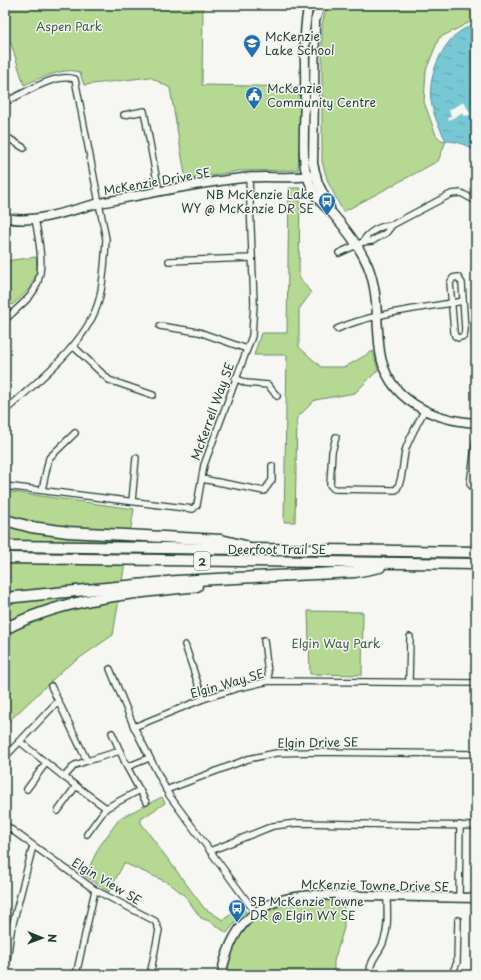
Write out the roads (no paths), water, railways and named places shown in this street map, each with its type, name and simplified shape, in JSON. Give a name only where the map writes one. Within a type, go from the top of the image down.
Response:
[{"type":"highway","points":[[5,520],[31,527],[68,532],[225,540],[256,549]]},
{"type":"highway","name":"Deerfoot Trail SE","points":[[5,546],[476,552]]},
{"type":"highway","name":"Deerfoot Trail SE","points":[[5,558],[476,564]]},
{"type":"highway","points":[[5,598],[177,581],[355,572],[399,563]]},
{"type":"highway","points":[[5,629],[24,618],[67,604],[96,598],[227,582],[236,577]]},
{"type":"street","points":[[309,5],[306,25],[310,92]]},
{"type":"street","points":[[320,5],[315,21],[305,167],[311,176],[317,197],[360,243],[371,275],[378,317],[381,356],[389,378],[405,398],[424,411],[446,418],[476,423]]},
{"type":"street","points":[[5,102],[46,83],[67,76],[75,79],[106,239],[105,266],[99,301],[86,326],[74,346],[5,411]]},
{"type":"street","points":[[124,115],[144,111],[159,192]]},
{"type":"street","points":[[5,136],[24,148]]},
{"type":"street","name":"McKenzie Drive SE","points":[[5,217],[13,220],[35,218],[99,203],[249,178],[311,176]]},
{"type":"street","name":"McKerrell Way SE","points":[[5,486],[193,509],[197,505],[204,465],[247,349],[253,325],[249,178]]},
{"type":"street","points":[[339,254],[360,243],[370,242],[384,234],[392,225],[453,193],[460,193],[476,201]]},
{"type":"street","points":[[5,320],[30,296],[36,286],[41,269],[40,250],[35,218]]},
{"type":"street","points":[[169,261],[252,258]]},
{"type":"street","points":[[456,277],[462,282],[463,302],[466,330],[464,335],[460,338],[456,337],[454,333],[450,282],[456,277]]},
{"type":"street","points":[[337,328],[378,317],[463,302]]},
{"type":"street","points":[[160,326],[202,332],[247,349]]},
{"type":"street","points":[[74,346],[109,380],[153,394]]},
{"type":"street","points":[[235,378],[246,383],[268,385],[277,396]]},
{"type":"street","points":[[336,437],[332,452],[330,485],[334,489],[396,490],[400,485],[408,442],[424,411]]},
{"type":"street","points":[[42,490],[49,458],[75,433]]},
{"type":"street","points":[[476,440],[470,484],[476,491]]},
{"type":"street","points":[[132,501],[136,458]]},
{"type":"street","points":[[202,479],[264,491],[272,480],[272,466]]},
{"type":"street","points":[[410,637],[410,682]]},
{"type":"street","points":[[264,640],[270,681]]},
{"type":"street","points":[[185,645],[203,699]]},
{"type":"street","points":[[110,669],[134,726],[166,790],[255,912]]},
{"type":"street","name":"Elgin Way SE","points":[[134,726],[203,699],[238,688],[270,681],[476,683]]},
{"type":"street","points":[[51,686],[88,761]]},
{"type":"street","points":[[5,757],[58,701]]},
{"type":"street","points":[[112,734],[127,767],[146,802]]},
{"type":"street","points":[[19,741],[106,808]]},
{"type":"street","points":[[64,777],[75,765],[120,751]]},
{"type":"street","name":"Elgin Drive SE","points":[[166,790],[248,759],[276,753],[476,754]]},
{"type":"street","points":[[127,767],[149,758]]},
{"type":"street","points":[[27,789],[46,763]]},
{"type":"street","points":[[58,811],[76,786]]},
{"type":"street","points":[[87,834],[106,808],[114,802],[140,790]]},
{"type":"street","points":[[210,850],[273,826],[297,822],[476,826]]},
{"type":"street","name":"Elgin View SE","points":[[5,825],[95,890],[155,921],[159,930],[150,975]]},
{"type":"street","points":[[459,898],[460,825]]},
{"type":"street","points":[[5,975],[11,931],[33,846]]},
{"type":"street","points":[[76,975],[95,890]]},
{"type":"street","name":"McKenzie Towne Drive SE","points":[[222,975],[231,942],[241,926],[255,912],[280,899],[296,896],[476,898]]},
{"type":"street","points":[[374,975],[370,971],[370,964],[384,940],[388,922],[387,896]]},
{"type":"street","points":[[451,975],[457,963],[458,920]]},
{"type":"street","points":[[5,930],[11,931]]},
{"type":"water","points":[[476,25],[476,152],[462,144],[446,141],[433,111],[431,90],[432,78],[441,54],[456,35],[465,28]]},
{"type":"place","name":"McKenzie Lake School","points":[[252,58]]},
{"type":"place","name":"McKenzie Community Centre","points":[[254,110]]},
{"type":"place","name":"NB McKenzie Lake WY @ McKenzie DR SE","points":[[327,216]]},
{"type":"place","name":"SB McKenzie Towne DR @ Elgin WY SE","points":[[237,923]]},
{"type":"park label","name":"Aspen Park","points":[[69,26]]},
{"type":"park label","name":"Elgin Way Park","points":[[336,643]]}]
